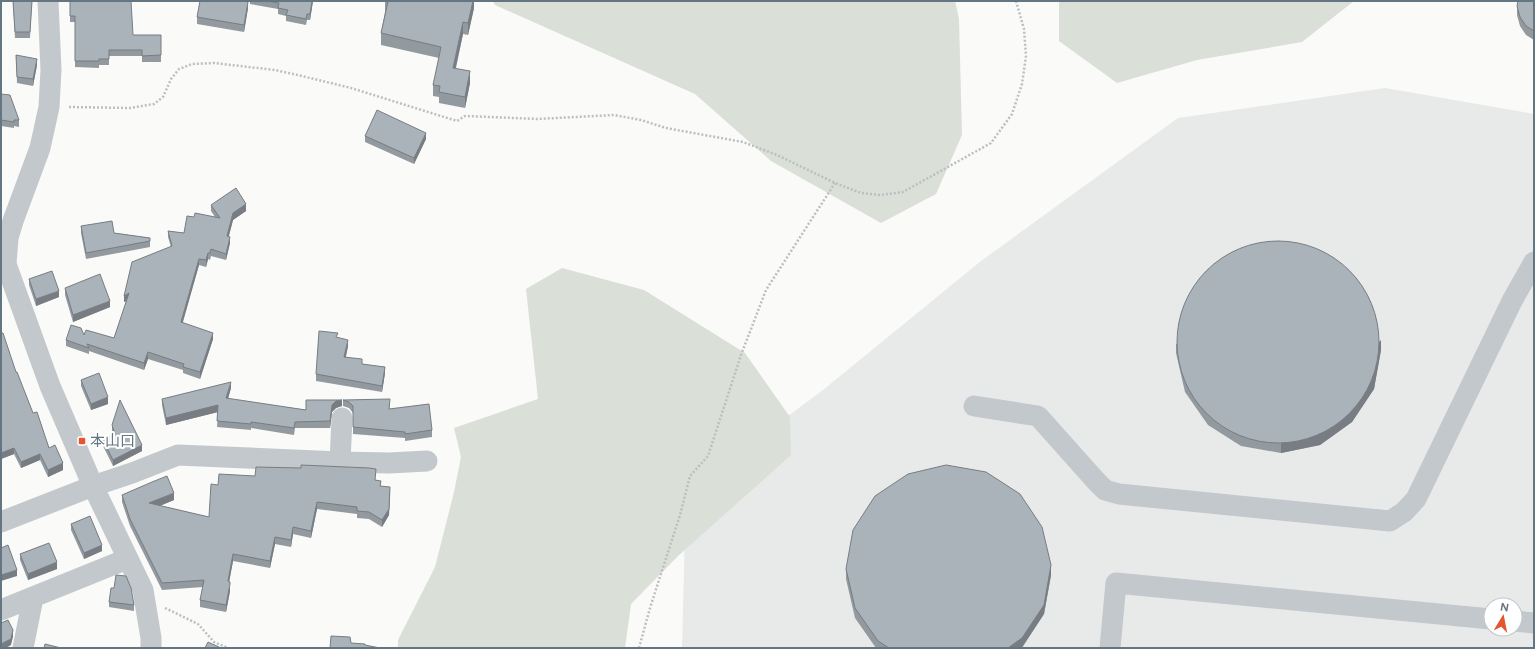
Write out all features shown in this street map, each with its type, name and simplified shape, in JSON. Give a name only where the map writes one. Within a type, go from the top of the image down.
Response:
[{"type":"street","points":[[48,1],[51,70],[49,107],[40,148],[13,221],[3,263],[50,386],[93,486],[143,590],[151,638],[151,648]]},
{"type":"street","points":[[974,406],[1038,416],[1105,490],[1119,494],[1390,521],[1404,512],[1416,499],[1512,301],[1534,262]]},
{"type":"street","points":[[340,462],[342,418]]},
{"type":"street","points":[[1,522],[178,455],[340,462],[389,463],[427,461]]},
{"type":"street","points":[[1,610],[127,559]]},
{"type":"street","points":[[1110,648],[1116,583],[1483,618]]},
{"type":"street","points":[[23,648],[33,598]]},
{"type":"street","points":[[1523,622],[1534,623]]},
{"type":"path","points":[[49,107],[130,108],[154,104],[163,97],[171,79],[179,69],[192,64],[214,63],[275,70],[302,76],[352,88],[457,121],[465,116],[537,119],[614,115],[641,120],[666,128],[743,142],[777,155],[835,183],[861,193],[881,195],[903,192],[991,143],[1012,114],[1022,84],[1026,56],[1024,29],[1016,1]]},
{"type":"path","points":[[639,648],[650,608],[680,515],[690,476],[708,456],[741,356],[766,290],[835,183]]},
{"type":"path","points":[[146,603],[168,609],[198,624],[214,642],[228,648]]},
{"type":"shaded area","points":[[493,1],[955,1],[959,19],[962,135],[936,194],[881,223],[771,161],[695,94],[495,5]]},
{"type":"shaded area","points":[[1059,1],[1354,1],[1302,42],[1197,60],[1117,83],[1059,41]]},
{"type":"shaded area","points":[[1385,88],[1534,114],[1534,648],[682,648],[686,492],[823,390],[981,261],[1178,118]]},
{"type":"shaded area","points":[[562,268],[644,290],[745,353],[790,417],[791,455],[678,556],[631,604],[625,648],[398,648],[398,640],[435,567],[454,492],[461,457],[454,428],[538,399],[526,289]]},
{"type":"building","points":[[13,1],[32,1],[30,32],[15,32]]},
{"type":"building","points":[[70,1],[131,1],[133,35],[161,35],[161,55],[142,56],[142,50],[109,50],[109,59],[99,59],[99,61],[75,61],[75,16],[70,16]]},
{"type":"building","points":[[200,1],[248,2],[244,25],[197,17]]},
{"type":"building","points":[[266,1],[312,1],[310,14],[307,14],[306,19],[286,15],[288,10],[278,8],[279,3]]},
{"type":"building","points":[[385,1],[473,1],[468,23],[463,22],[453,68],[470,71],[465,97],[439,92],[440,86],[433,85],[441,47],[381,33],[388,2]]},
{"type":"building","points":[[1518,1],[1534,1],[1534,31],[1526,26],[1520,17],[1517,6]]},
{"type":"building","points":[[16,55],[37,59],[33,79],[17,77]]},
{"type":"building","points":[[1,94],[10,95],[19,120],[14,120],[14,122],[1,120]]},
{"type":"building","points":[[377,110],[426,133],[414,158],[365,136]]},
{"type":"building","points":[[236,188],[246,204],[233,213],[227,236],[230,237],[226,254],[211,249],[206,260],[199,259],[181,322],[213,333],[200,372],[183,367],[184,364],[148,352],[144,363],[87,344],[89,348],[66,340],[71,325],[81,328],[84,335],[86,330],[114,338],[129,293],[124,296],[132,262],[172,246],[168,231],[184,233],[187,216],[194,217],[195,213],[220,218],[211,205]]},
{"type":"building","points":[[112,221],[114,233],[150,238],[150,241],[86,253],[81,226]]},
{"type":"building","points":[[1278,241],[1307,245],[1326,253],[1342,264],[1356,278],[1367,294],[1375,313],[1379,342],[1375,371],[1367,390],[1356,406],[1342,420],[1326,431],[1307,439],[1278,443],[1249,439],[1230,431],[1214,420],[1200,406],[1189,390],[1181,371],[1177,342],[1181,313],[1189,294],[1200,278],[1214,264],[1230,253],[1249,245]]},
{"type":"building","points":[[52,271],[59,291],[36,299],[29,279]]},
{"type":"building","points":[[100,274],[110,301],[73,315],[65,288]]},
{"type":"building","points":[[319,331],[338,333],[336,337],[348,340],[344,357],[362,359],[362,364],[385,367],[382,386],[316,374]]},
{"type":"building","points":[[1,333],[3,333],[16,372],[33,413],[37,412],[49,448],[55,445],[63,463],[48,470],[40,454],[21,462],[14,448],[1,453]]},
{"type":"building","points":[[99,373],[108,397],[91,404],[81,380]]},
{"type":"building","points":[[231,382],[226,398],[306,410],[306,400],[342,400],[336,401],[332,405],[330,421],[295,422],[294,428],[251,422],[251,424],[217,421],[218,405],[166,418],[162,399]]},
{"type":"building","points":[[390,399],[389,409],[429,404],[432,430],[405,434],[405,432],[353,427],[353,406],[349,402],[343,400]]},
{"type":"building","points":[[120,400],[142,445],[113,460],[103,440],[115,434],[112,425]]},
{"type":"building","points":[[301,465],[376,469],[375,480],[381,481],[380,486],[390,487],[389,509],[382,520],[369,512],[357,511],[357,507],[317,502],[311,531],[293,527],[291,540],[275,537],[270,561],[233,554],[228,581],[230,584],[226,605],[200,600],[204,580],[162,583],[130,519],[122,495],[167,476],[174,493],[149,503],[209,517],[211,484],[218,485],[219,474],[255,476],[256,467],[301,468]]},
{"type":"building","points":[[946,465],[986,472],[1020,494],[1042,527],[1051,565],[1044,605],[1022,638],[1008,648],[889,648],[878,641],[855,608],[846,569],[853,530],[875,496],[908,474]]},
{"type":"building","points":[[90,516],[102,545],[84,553],[71,524]]},
{"type":"building","points":[[49,543],[57,562],[28,574],[20,554]]},
{"type":"building","points":[[8,545],[17,570],[1,575],[1,548]]},
{"type":"building","points":[[116,575],[126,576],[131,588],[134,605],[109,602],[111,588],[114,588]]},
{"type":"building","points":[[8,620],[13,630],[11,639],[1,644],[1,623]]},
{"type":"building","points":[[331,636],[350,637],[351,643],[365,644],[380,648],[330,648]]},
{"type":"building","points":[[208,642],[221,648],[205,648]]},
{"type":"building","points":[[45,644],[61,648],[44,648]]},
{"type":"place","name":"本山口","points":[[82,441]]}]
